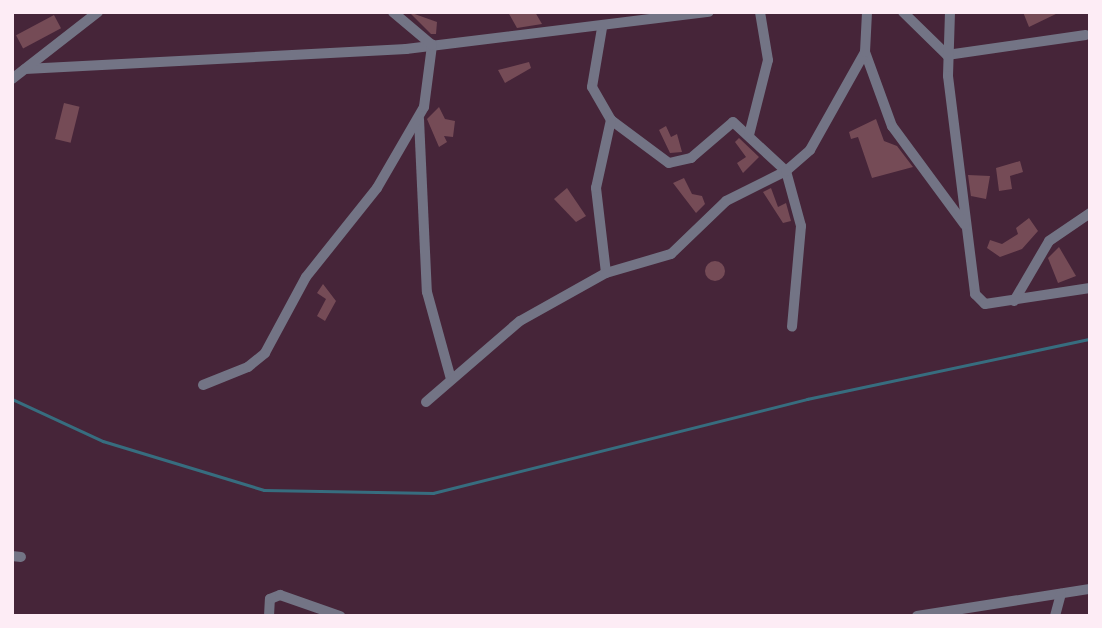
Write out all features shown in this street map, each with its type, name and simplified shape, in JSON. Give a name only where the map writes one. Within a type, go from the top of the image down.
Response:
[{"type":"street","points":[[12,79],[98,12]]},
{"type":"street","points":[[393,12],[432,45]]},
{"type":"street","points":[[25,69],[432,45],[602,28],[709,12]]},
{"type":"street","points":[[749,135],[768,60],[760,12]]},
{"type":"street","points":[[426,402],[520,321],[606,273],[671,254],[726,201],[786,171],[827,127],[864,52],[867,12]]},
{"type":"street","points":[[903,12],[947,55]]},
{"type":"street","points":[[950,12],[947,55],[967,227],[979,301],[1014,301],[1090,288]]},
{"type":"street","points":[[602,28],[592,87],[611,120],[669,163],[691,158],[733,122],[786,171],[801,226],[792,327]]},
{"type":"street","points":[[947,55],[1086,35]]},
{"type":"street","points":[[203,385],[248,368],[265,353],[306,277],[377,188],[427,98],[432,45]]},
{"type":"street","points":[[864,52],[892,126],[967,227]]},
{"type":"street","points":[[418,117],[427,292],[451,379]]},
{"type":"street","points":[[606,273],[596,188],[611,120]]},
{"type":"street","points":[[1014,301],[1049,241],[1090,213]]},
{"type":"street","points":[[917,616],[1090,589]]},
{"type":"street","points":[[1058,615],[1061,594]]},
{"type":"street","points":[[270,616],[270,599],[281,595],[340,616]]},
{"type":"building","points":[[409,12],[437,22],[436,34],[431,34]]},
{"type":"building","points":[[508,12],[535,12],[542,24],[517,28]]},
{"type":"building","points":[[1023,12],[1060,12],[1029,27]]},
{"type":"building","points":[[54,15],[61,28],[23,48],[16,35]]},
{"type":"building","points":[[529,62],[531,68],[505,83],[498,70]]},
{"type":"building","points":[[64,103],[80,107],[71,143],[55,139]]},
{"type":"building","points":[[439,107],[445,119],[455,121],[453,137],[444,136],[447,142],[439,147],[427,119]]},
{"type":"building","points":[[876,119],[884,141],[897,146],[913,167],[872,178],[858,137],[851,139],[849,132]]},
{"type":"building","points":[[666,126],[671,137],[677,134],[682,152],[670,153],[659,130]]},
{"type":"building","points":[[739,138],[759,157],[743,173],[737,163],[746,157],[735,142]]},
{"type":"building","points":[[1020,161],[1023,172],[1010,176],[1012,189],[999,191],[996,168]]},
{"type":"building","points":[[968,175],[990,176],[986,199],[971,196],[972,204]]},
{"type":"building","points":[[684,178],[692,194],[702,196],[705,204],[696,213],[673,183]]},
{"type":"building","points":[[567,188],[586,216],[576,222],[554,199]]},
{"type":"building","points":[[771,188],[778,207],[786,203],[791,221],[783,223],[763,192]]},
{"type":"building","points":[[1029,218],[1038,231],[1022,249],[1000,257],[987,248],[990,240],[1002,244],[1018,234],[1016,228]]},
{"type":"building","points":[[1059,247],[1076,276],[1058,283],[1048,258]]},
{"type":"building","points":[[715,261],[722,264],[725,271],[722,278],[715,281],[708,278],[705,271],[708,264]]},
{"type":"building","points":[[323,284],[336,301],[325,321],[317,316],[326,299],[317,293]]},
{"type":"waterway","points":[[12,399],[103,441],[264,490],[433,493],[807,399],[1090,339]]}]
